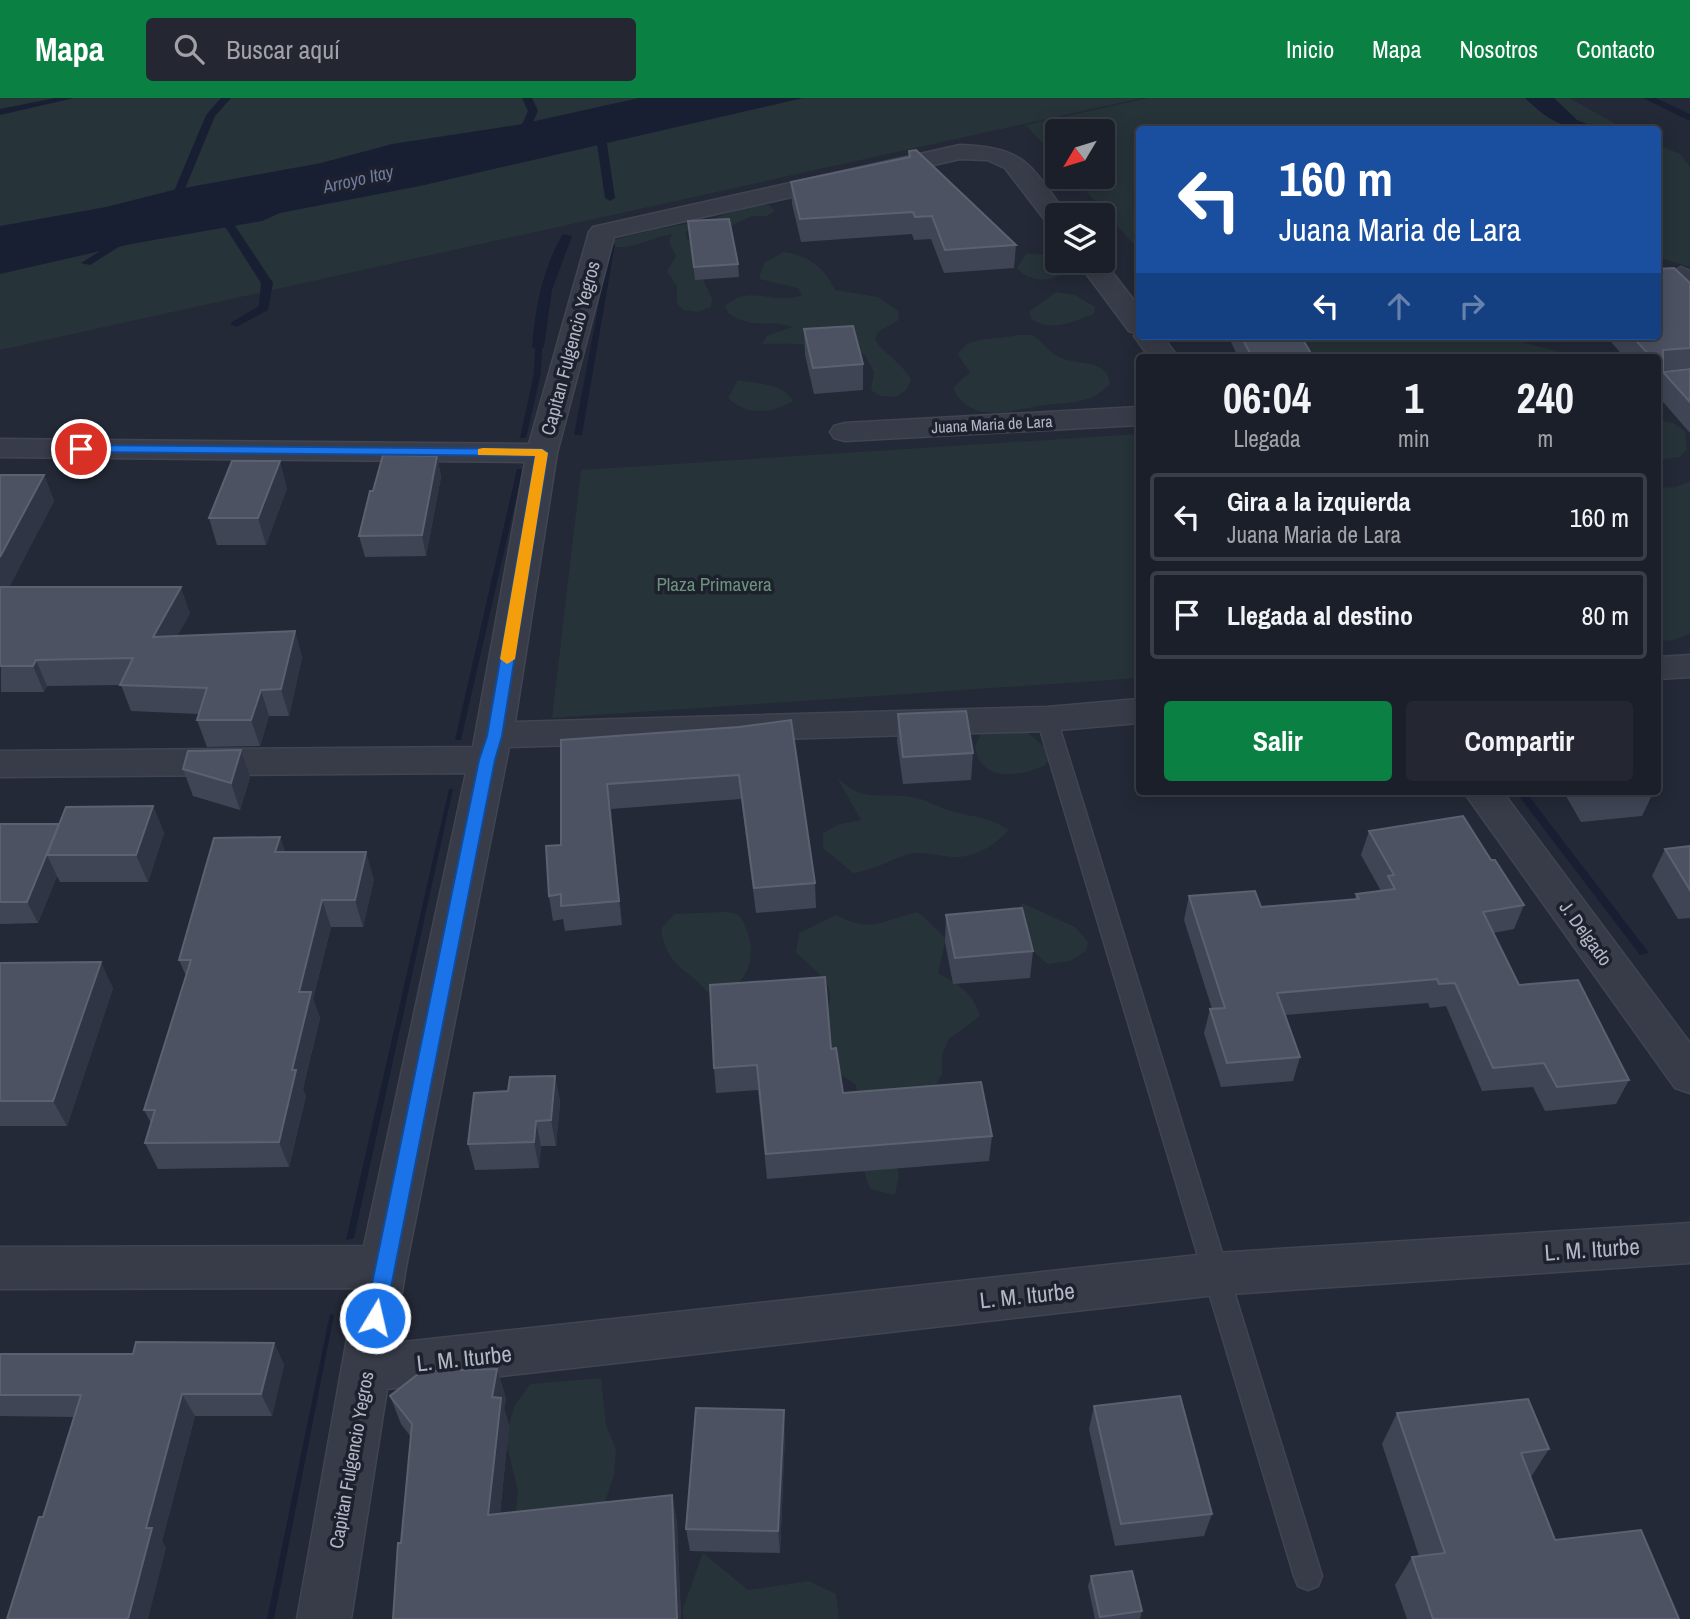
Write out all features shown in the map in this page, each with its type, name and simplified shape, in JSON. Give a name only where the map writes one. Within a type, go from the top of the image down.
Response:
[{"type":"street","name":"Capitan Fulgencio Yegros","points":[[324,1619],[383,1267],[491,748],[542,453],[602,232],[960,152],[991,153],[1014,163],[1045,203]]},
{"type":"street","points":[[1099,273],[1136,321]]},
{"type":"street","points":[[1151,340],[1162,354]]},
{"type":"street","name":"Juana Maria de Lara","points":[[845,432],[1136,416]]},
{"type":"street","points":[[0,448],[542,453]]},
{"type":"street","points":[[1661,668],[1690,666]]},
{"type":"street","points":[[0,764],[491,748],[1047,719],[1136,711]]},
{"type":"street","name":"J. Delgado","points":[[1485,795],[1690,1076]]},
{"type":"street","name":"L. M. Iturbe","points":[[366,1369],[1216,1274],[1690,1243]]},
{"type":"street","points":[[0,1268],[383,1267]]},
{"type":"lane","points":[[1047,719],[1308,1576]]},
{"type":"green space","points":[[0,98],[1142,98],[1045,119],[0,350]]},
{"type":"green space","points":[[1148,98],[1569,98],[1620,126],[1136,126],[1136,247],[1115,223],[1115,203],[1097,203],[1084,189],[1115,189],[1115,119],[1053,119]]},
{"type":"green space","points":[[1045,121],[1045,146],[1026,125]]},
{"type":"green space","points":[[1661,146],[1680,154],[1690,167],[1690,267],[1661,258]]},
{"type":"green space","points":[[755,205],[769,205],[775,211],[767,216],[752,216],[722,230],[695,226],[685,232],[687,239],[694,245],[702,277],[712,299],[711,307],[698,312],[683,310],[677,303],[677,286],[667,271],[676,256],[669,242],[672,234],[623,247],[615,247],[613,240],[708,220]]},
{"type":"green space","points":[[783,252],[801,256],[815,264],[835,290],[878,297],[898,311],[899,320],[878,332],[875,340],[908,375],[911,380],[907,389],[896,397],[880,396],[871,390],[874,372],[865,355],[828,346],[762,344],[767,336],[792,327],[745,322],[728,313],[725,306],[744,296],[791,298],[802,295],[798,288],[759,279],[764,263]]},
{"type":"green space","points":[[1026,254],[1045,255],[1045,273],[1063,273],[1043,280],[1029,277],[1017,268]]},
{"type":"green space","points":[[1056,292],[1075,295],[1095,307],[1094,314],[1071,323],[1055,325],[1040,324],[1032,320],[1029,312]]},
{"type":"green space","points":[[1033,335],[1059,357],[1097,366],[1108,376],[1110,384],[1088,399],[1071,402],[994,413],[971,408],[953,388],[970,372],[958,355],[963,348],[976,341]]},
{"type":"green space","points":[[1309,340],[1519,340],[1557,351],[1559,354],[1299,354]]},
{"type":"green space","points":[[738,380],[776,388],[793,401],[768,411],[743,408],[728,398]]},
{"type":"green space","points":[[1661,421],[1673,423],[1685,431],[1687,450],[1680,457],[1661,459]]},
{"type":"green space","name":"Plaza Primavera","points":[[1136,434],[1136,678],[552,718],[581,470]]},
{"type":"green space","points":[[1690,481],[1690,633],[1661,641],[1661,487],[1678,486]]},
{"type":"green space","points":[[1024,729],[1044,747],[1048,761],[1045,765],[1013,774],[1002,774],[984,766],[978,758],[975,746],[982,731]]},
{"type":"green space","points":[[837,777],[855,791],[864,794],[917,798],[948,810],[986,819],[1009,830],[990,846],[969,855],[952,857],[915,853],[853,873],[823,848],[823,833],[840,824],[861,820]]},
{"type":"green space","points":[[1022,903],[1075,927],[1088,942],[1086,951],[1070,961],[1047,964],[1009,928]]},
{"type":"green space","points":[[918,912],[946,938],[938,973],[964,990],[980,1016],[949,1039],[942,1055],[942,1074],[932,1092],[885,1134],[899,1174],[895,1195],[870,1189],[856,1148],[856,1085],[836,1071],[821,1029],[830,1002],[828,985],[796,952],[799,933],[836,915],[868,925]]},
{"type":"green space","points":[[674,914],[738,914],[745,926],[750,939],[749,964],[737,985],[711,996],[673,960],[661,929]]},
{"type":"green space","points":[[601,1378],[606,1425],[616,1449],[614,1476],[595,1529],[511,1555],[518,1491],[505,1438],[514,1407],[530,1384]]},
{"type":"green space","points":[[703,1553],[748,1590],[809,1581],[836,1594],[839,1619],[684,1619],[682,1611]]},
{"type":"water","points":[[639,98],[803,98],[420,186],[280,213],[262,221],[131,244],[0,274],[0,226],[321,163],[392,144],[517,125]]},
{"type":"water","points":[[1525,98],[1554,98],[1577,120],[1592,126],[1567,126],[1542,113]]},
{"type":"water","points":[[610,244],[615,244],[582,435],[574,435]]},
{"type":"water","points":[[536,326],[543,326],[541,373],[526,438],[520,438],[534,373]]},
{"type":"water","points":[[517,469],[523,469],[461,740],[455,740]]},
{"type":"water","points":[[449,789],[453,789],[354,1238],[346,1240]]},
{"type":"water","points":[[1518,795],[1528,795],[1649,953],[1640,955]]},
{"type":"water","points":[[330,1314],[334,1315],[274,1619],[267,1619]]},
{"type":"building","points":[[916,150],[1016,245],[945,250],[932,216],[915,217],[913,212],[800,219],[791,182],[910,157],[909,151]]},
{"type":"building","points":[[729,219],[738,264],[694,267],[688,221]]},
{"type":"building","points":[[1674,268],[1690,283],[1690,348],[1663,350],[1663,371],[1661,354],[1648,354],[1636,340],[1661,340],[1661,269]]},
{"type":"building","points":[[853,326],[863,364],[813,368],[804,329]]},
{"type":"building","points":[[1243,340],[1303,340],[1311,354],[1250,354]]},
{"type":"building","points":[[1690,369],[1690,402],[1663,372]]},
{"type":"building","points":[[383,455],[437,456],[422,535],[359,536],[370,491],[373,491]]},
{"type":"building","points":[[232,461],[280,461],[258,518],[209,518]]},
{"type":"building","points":[[0,475],[44,475],[0,557]]},
{"type":"building","points":[[0,587],[181,587],[153,637],[295,631],[281,689],[261,690],[251,720],[197,720],[207,688],[120,685],[133,658],[36,660],[33,666],[0,666]]},
{"type":"building","points":[[966,711],[973,753],[903,757],[898,714]]},
{"type":"building","points":[[791,720],[815,883],[754,888],[739,775],[607,784],[619,901],[561,906],[561,894],[549,896],[546,846],[561,845],[561,740],[739,727]]},
{"type":"building","points":[[241,750],[231,783],[183,769],[188,751]]},
{"type":"building","points":[[153,806],[136,855],[47,855],[66,807]]},
{"type":"building","points":[[1463,816],[1524,905],[1483,912],[1519,985],[1578,980],[1629,1080],[1557,1087],[1544,1063],[1493,1068],[1455,983],[1439,984],[1437,979],[1277,993],[1300,1057],[1227,1063],[1210,1009],[1225,1008],[1189,896],[1255,891],[1261,907],[1359,899],[1356,894],[1395,889],[1388,876],[1394,875],[1369,831]]},
{"type":"building","points":[[0,824],[59,824],[27,902],[0,902]]},
{"type":"building","points":[[280,837],[275,852],[366,852],[355,900],[322,900],[299,992],[311,992],[292,1070],[296,1070],[279,1142],[145,1143],[155,1110],[144,1110],[191,960],[179,960],[214,838]]},
{"type":"building","points":[[1690,846],[1690,890],[1665,849]]},
{"type":"building","points":[[1022,908],[1033,951],[955,958],[946,915]]},
{"type":"building","points":[[101,962],[53,1101],[0,1101],[0,963]]},
{"type":"building","points":[[825,977],[831,1049],[836,1048],[843,1093],[981,1082],[992,1136],[766,1154],[757,1065],[714,1068],[710,985]]},
{"type":"building","points":[[555,1076],[551,1120],[536,1121],[534,1142],[468,1144],[474,1093],[508,1091],[510,1077]]},
{"type":"building","points":[[136,1342],[274,1343],[261,1394],[182,1394],[146,1528],[152,1528],[128,1619],[7,1619],[39,1517],[43,1517],[81,1395],[0,1395],[0,1354],[133,1354]]},
{"type":"building","points":[[497,1369],[492,1397],[501,1398],[488,1515],[672,1495],[677,1619],[393,1619],[398,1543],[401,1543],[412,1424],[390,1396],[422,1371]]},
{"type":"building","points":[[1180,1396],[1212,1514],[1121,1524],[1094,1406]]},
{"type":"building","points":[[1528,1399],[1549,1449],[1521,1453],[1555,1540],[1641,1530],[1679,1619],[1433,1619],[1412,1557],[1445,1553],[1397,1413]]},
{"type":"building","points":[[696,1408],[784,1410],[778,1531],[686,1529]]},
{"type":"building","points":[[1132,1571],[1142,1611],[1100,1617],[1091,1576]]},
{"type":"waterway","name":"Arroyo Itay","points":[[0,112],[69,98]]},
{"type":"waterway","points":[[172,208],[211,115],[226,98]]},
{"type":"waterway","points":[[520,140],[533,111],[527,98]]},
{"type":"waterway","name":"Arroyo Itay","points":[[1648,98],[1690,118]]},
{"type":"waterway","points":[[599,124],[610,198]]},
{"type":"waterway","points":[[220,211],[267,283],[264,308],[236,324]]},
{"type":"waterway","points":[[538,347],[547,290],[567,236]]},
{"type":"waterway","points":[[86,263],[128,238]]},
{"type":"slow traffic","points":[[483,452],[542,453],[507,659]]},
{"type":"route","points":[[81,449],[542,453],[495,736],[487,760],[383,1267],[375,1318]]}]
